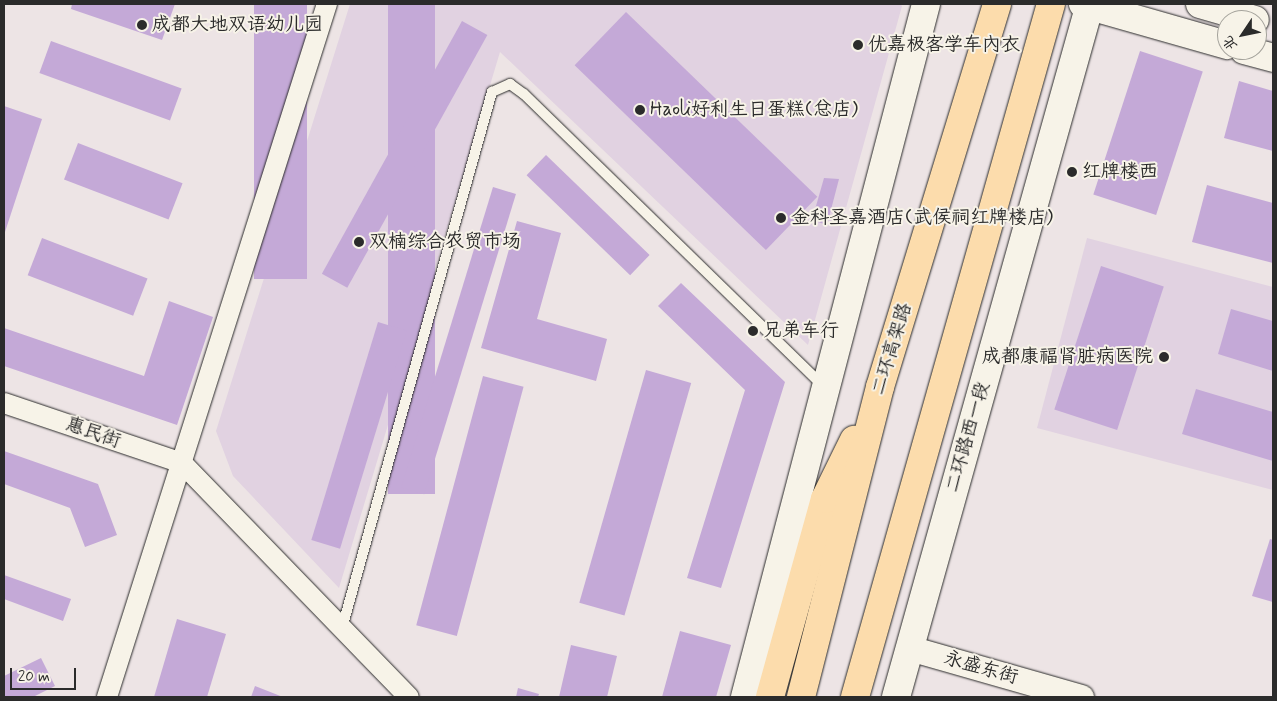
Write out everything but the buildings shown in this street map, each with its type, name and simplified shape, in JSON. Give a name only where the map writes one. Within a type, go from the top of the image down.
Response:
[{"type":"highway","name":"二环高架路","points":[[801,697],[880,387],[997,4]]},
{"type":"highway","points":[[855,697],[1051,4]]},
{"type":"highway","points":[[770,697],[825,500],[880,387]]},
{"type":"main road","points":[[745,697],[926,4]]},
{"type":"main road","points":[[1200,4],[1221,10]]},
{"type":"main road","points":[[1087,5],[1217,42]]},
{"type":"main road","name":"二环路西一段","points":[[896,697],[1087,5]]},
{"type":"street","points":[[108,697],[327,4]]},
{"type":"street","name":"惠民街","points":[[4,403],[182,463]]},
{"type":"street","points":[[182,463],[409,697]]},
{"type":"street","name":"永盛东街","points":[[909,648],[1081,697]]},
{"type":"lane","points":[[342,628],[492,92],[510,84],[524,94],[826,388]]},
{"type":"shaded area","points":[[350,4],[900,4],[902,6],[808,345],[500,52],[339,588],[233,476],[216,431]]},
{"type":"shaded area","name":"成都康福肾脏病医院","points":[[1087,238],[1273,287],[1273,490],[1037,428]]},
{"type":"place","name":"成都大地双语幼儿园","points":[[142,25]]},
{"type":"place","name":"优嘉极客学车内衣","points":[[858,45]]},
{"type":"place","name":"Haoli好利生日蛋糕(总店)","points":[[640,110]]},
{"type":"place","name":"红牌楼西","points":[[1072,172]]},
{"type":"place","name":"金科圣嘉酒店(武侯祠红牌楼店)","points":[[781,218]]},
{"type":"place","name":"双楠综合农贸市场","points":[[359,242]]},
{"type":"place","name":"兄弟车行","points":[[753,331]]},
{"type":"place","name":"成都康福肾脏病医院","points":[[1164,357]]}]
